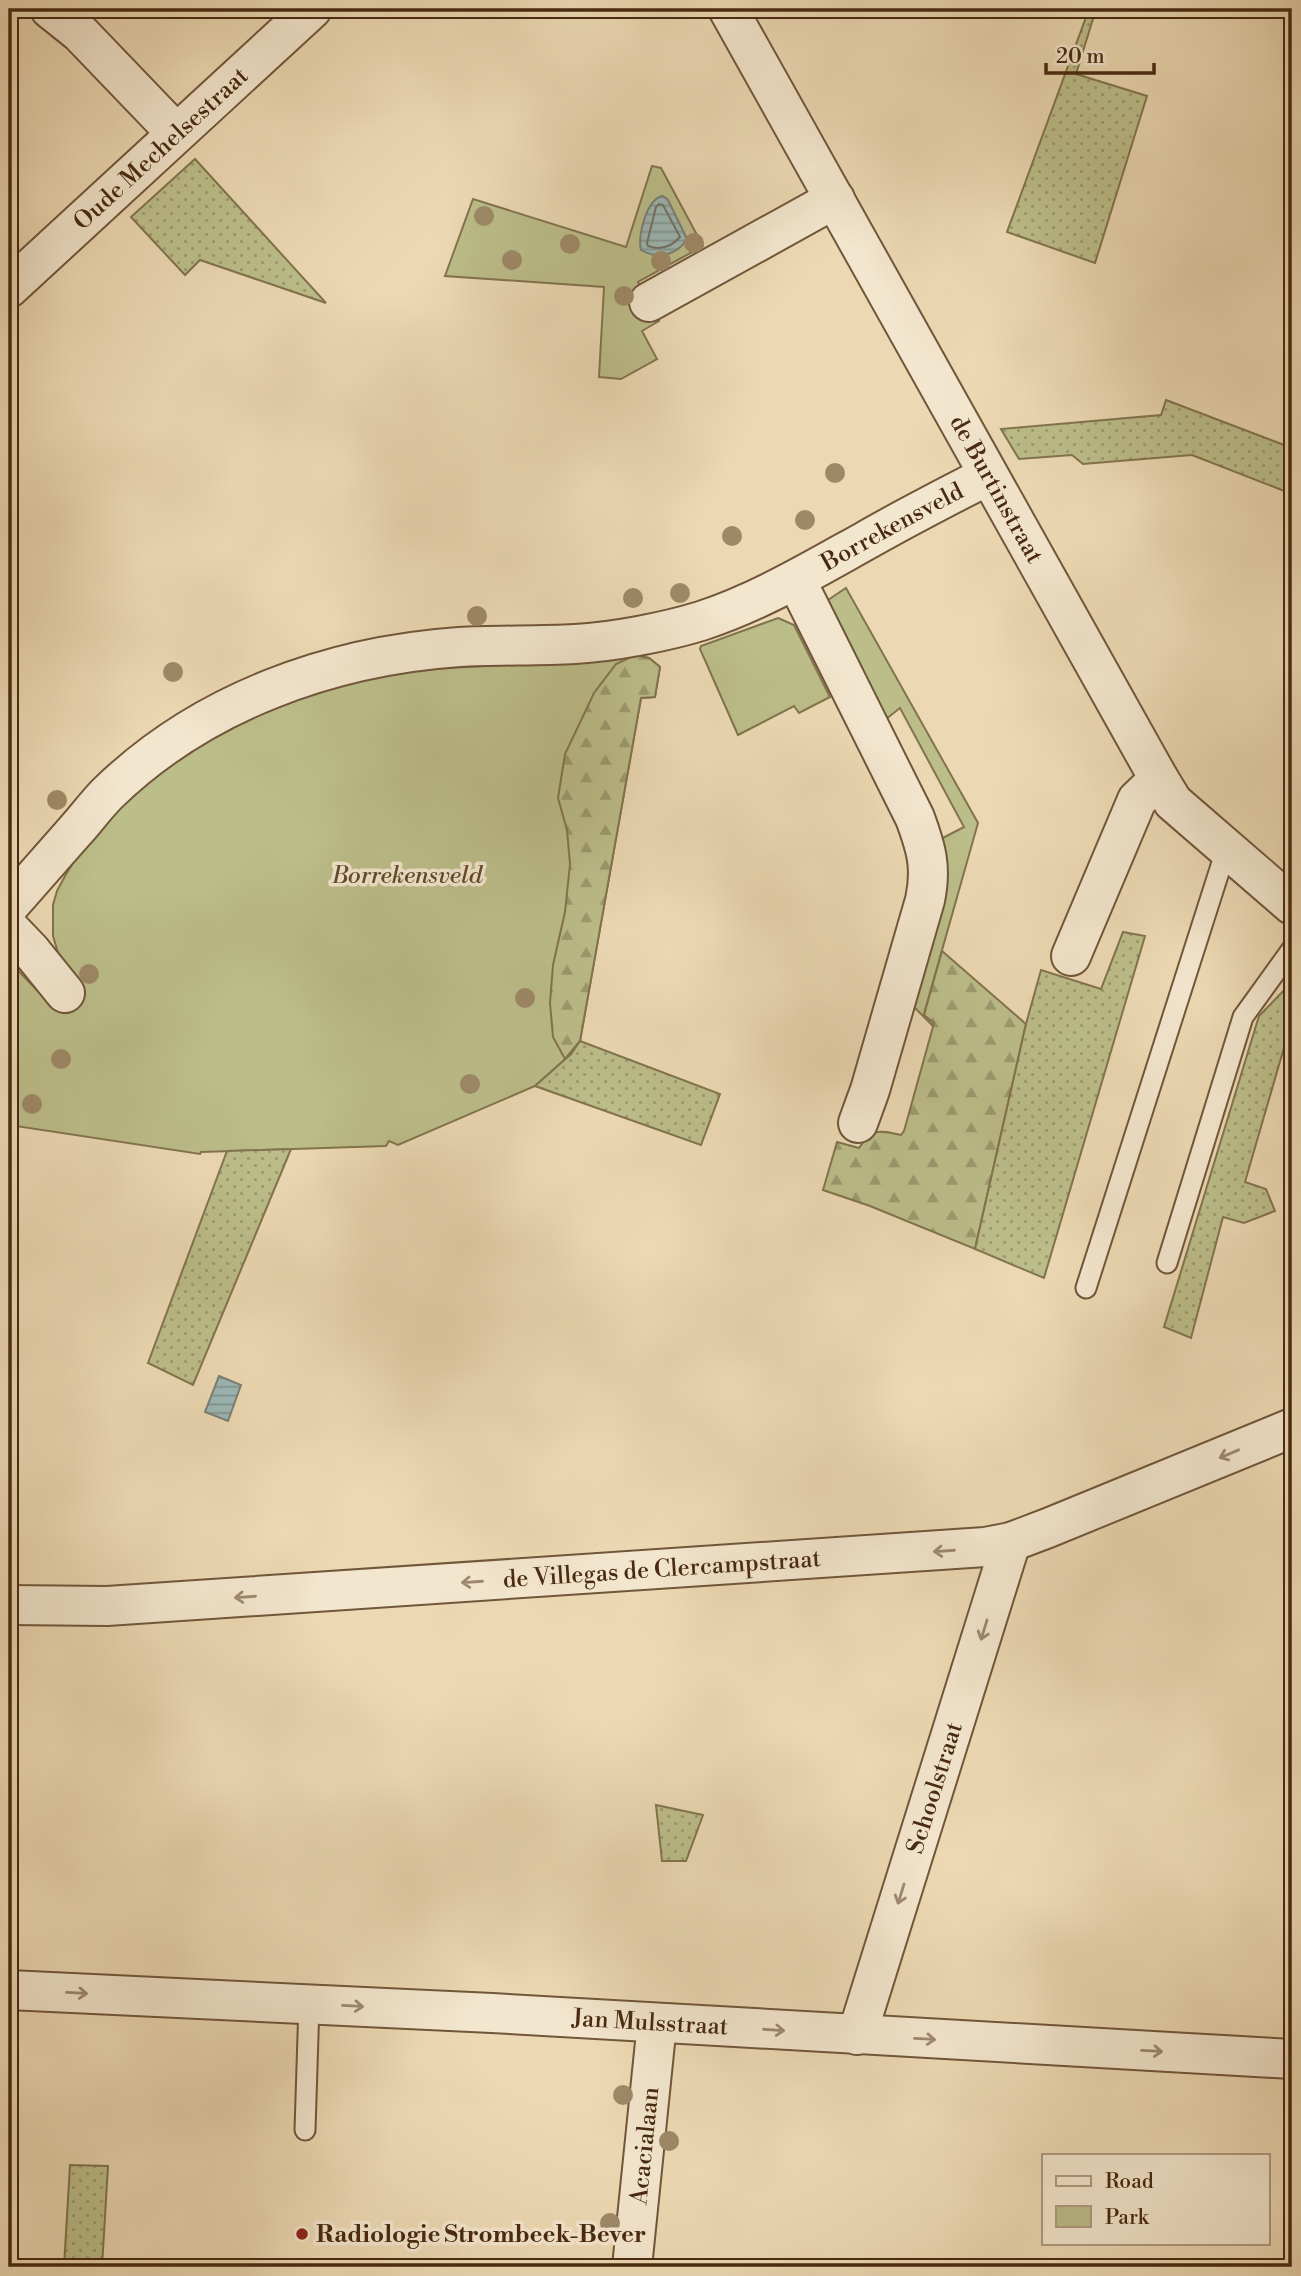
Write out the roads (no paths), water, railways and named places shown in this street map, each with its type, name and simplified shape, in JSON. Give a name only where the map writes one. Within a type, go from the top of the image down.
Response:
[{"type":"street","points":[[50,9],[80,33],[176,133]]},
{"type":"street","name":"Oude Mechelsestraat","points":[[9,288],[312,9]]},
{"type":"street","name":"de Burtinstraat","points":[[728,9],[987,475],[1173,802],[1292,905]]},
{"type":"street","points":[[649,302],[835,199]]},
{"type":"street","name":"Borrekensveld","points":[[9,906],[108,793],[132,772],[191,730],[263,691],[354,662],[407,652],[461,647],[579,644],[644,634],[700,621],[753,602],[987,475]]},
{"type":"street","name":"Borrekensveld","points":[[796,580],[915,818],[929,870],[925,900],[858,1123]]},
{"type":"street","points":[[1071,956],[1137,800],[1159,779]]},
{"type":"street","points":[[9,928],[65,993]]},
{"type":"street","name":"de Villegas de Clercampstraat","points":[[9,1605],[133,1605],[945,1550],[1011,1542],[1160,1484],[1292,1428]]},
{"type":"street","name":"Schoolstraat","points":[[857,2035],[1011,1542]]},
{"type":"street","name":"Jan Mulsstraat","points":[[9,1990],[309,2004],[1292,2059]]},
{"type":"street","name":"Acacialaan","points":[[632,2267],[657,2023]]},
{"type":"lane","points":[[1086,1288],[1227,847]]},
{"type":"lane","points":[[1167,1262],[1243,1017],[1292,949]]},
{"type":"lane","points":[[305,2130],[309,2004]]},
{"type":"water","points":[[663,196],[668,200],[687,239],[673,252],[654,255],[641,250],[640,236],[644,218],[652,203]]},
{"type":"water","points":[[219,1376],[241,1385],[228,1421],[205,1412]]},
{"type":"place","name":"Radiologie Strombeek-Bever","points":[[302,2234]]}]
